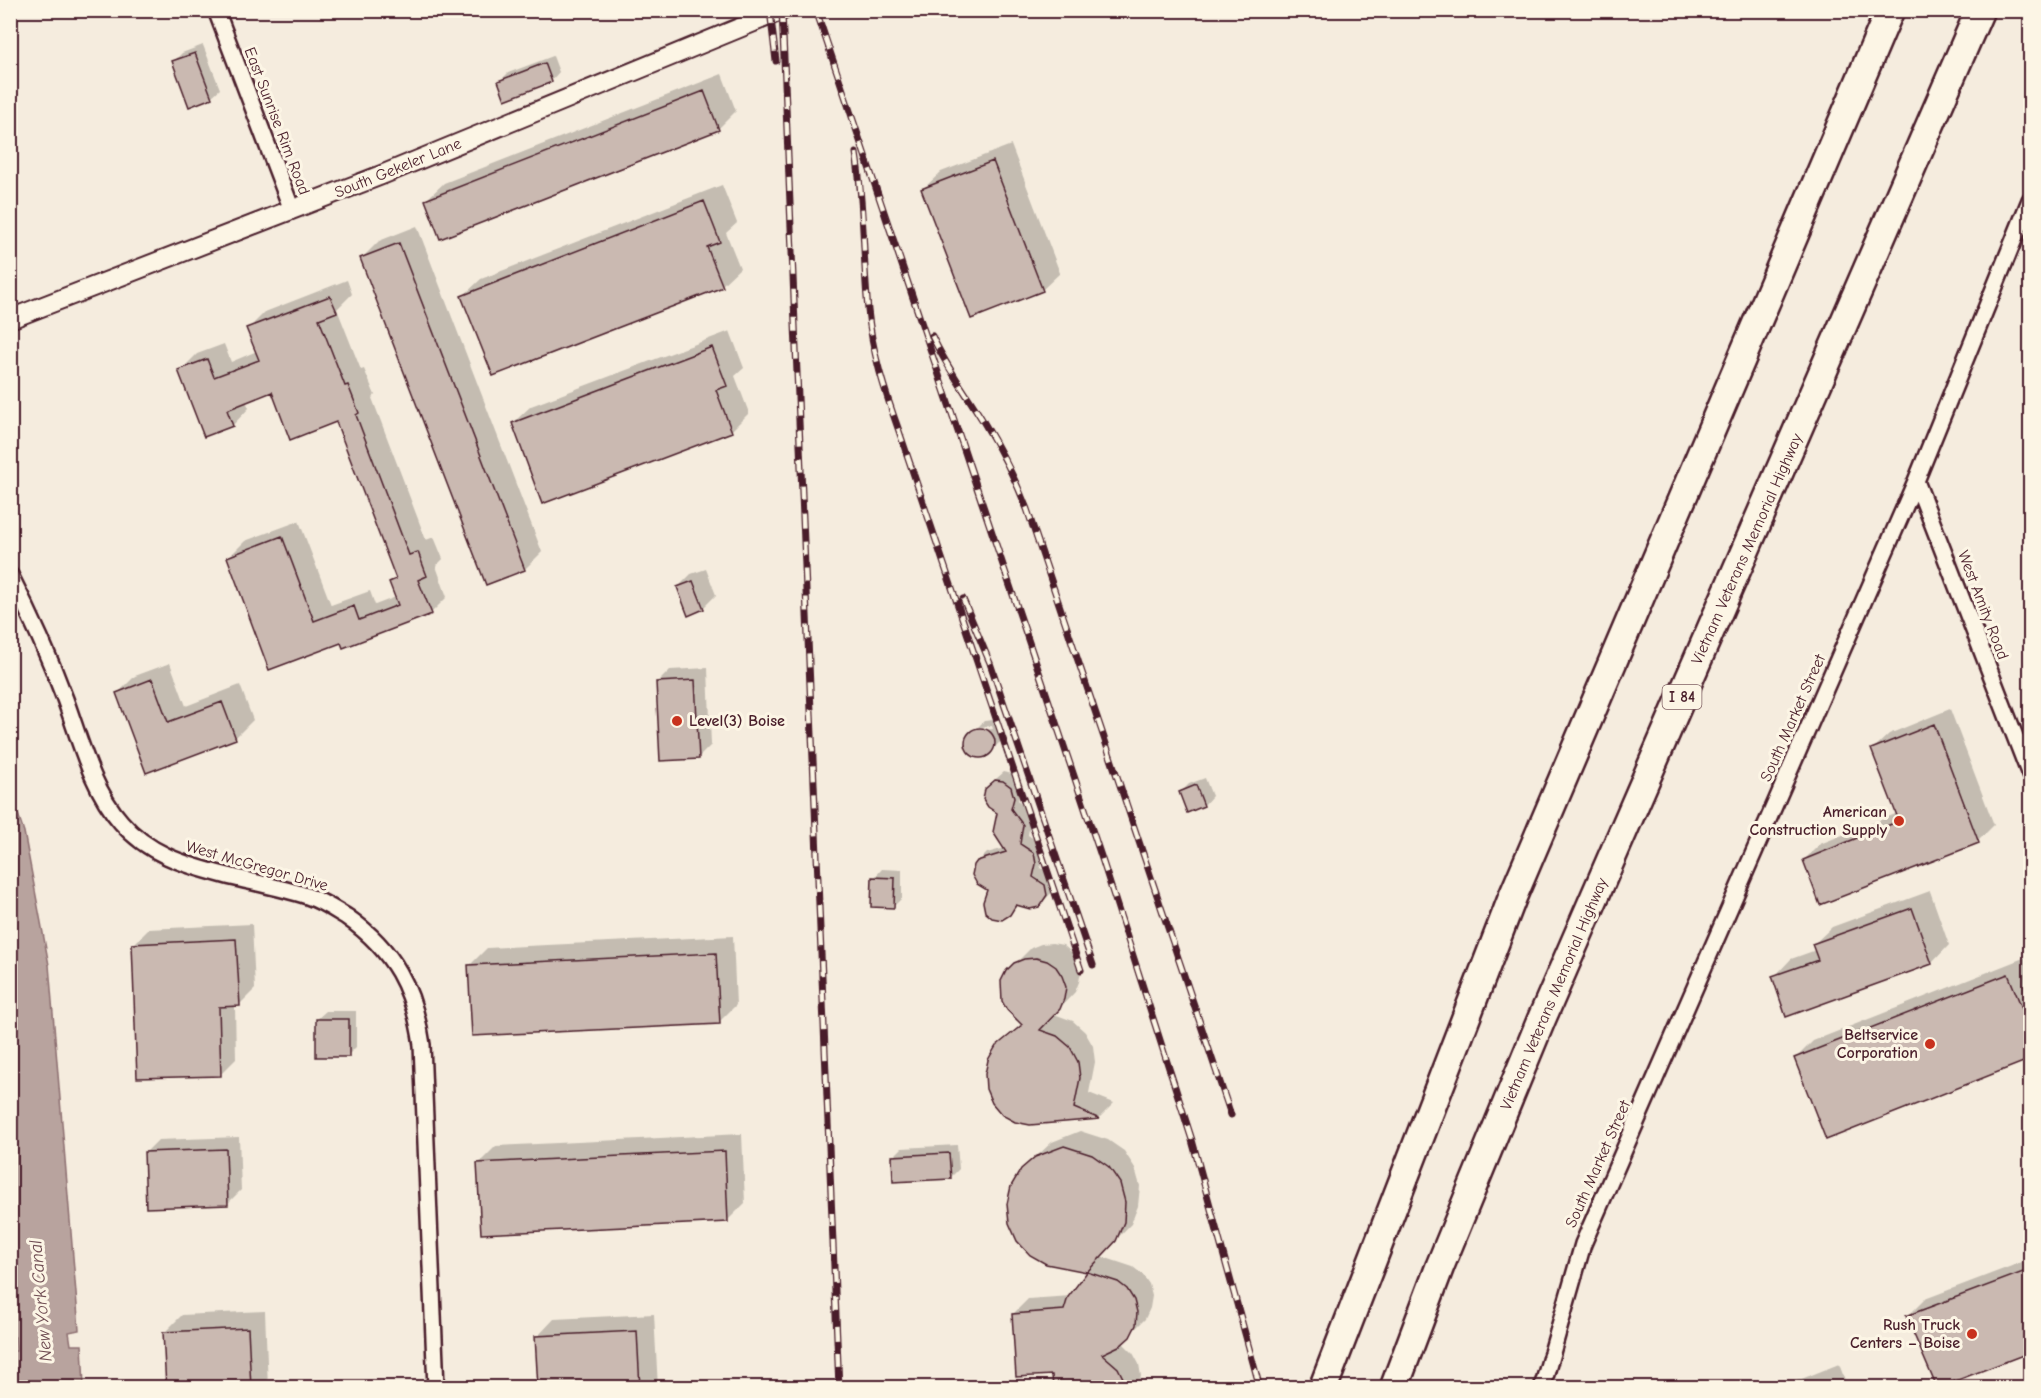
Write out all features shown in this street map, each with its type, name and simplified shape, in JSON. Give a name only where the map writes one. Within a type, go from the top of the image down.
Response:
[{"type":"highway","points":[[1323,1388],[1513,896],[1890,10]]},
{"type":"highway","name":"Vietnam Veterans Memorial Highway","points":[[1394,1388],[1440,1266],[1542,1018],[1980,10]]},
{"type":"street","name":"East Sunrise Rim Road","points":[[216,10],[292,210]]},
{"type":"street","name":"South Gekeler Lane","points":[[10,319],[292,210],[783,10]]},
{"type":"street","name":"South Market Street","points":[[1542,1388],[1583,1244],[1916,481],[2031,200]]},
{"type":"street","name":"West Amity Road","points":[[1916,481],[2031,775]]},
{"type":"street","name":"West McGregor Drive","points":[[10,575],[40,635],[106,803],[121,823],[142,843],[163,856],[189,866],[308,896],[330,906],[366,931],[385,950],[401,975],[414,1005],[422,1045],[436,1388]]},
{"type":"water","name":"New York Canal","points":[[11,793],[24,832],[49,965],[79,1330],[69,1332],[71,1345],[82,1345],[84,1387],[11,1387],[11,1351],[16,1351],[15,1337],[10,1337]]},
{"type":"building","points":[[195,53],[212,98],[189,107],[172,61]]},
{"type":"building","points":[[545,63],[552,82],[505,100],[498,81]]},
{"type":"building","points":[[704,91],[719,130],[440,239],[425,200]]},
{"type":"building","points":[[993,161],[1043,291],[971,319],[921,189]]},
{"type":"building","points":[[704,201],[720,242],[707,247],[723,287],[493,376],[461,296]]},
{"type":"building","points":[[399,243],[525,570],[486,585],[360,258]]},
{"type":"building","points":[[330,296],[337,312],[319,319],[345,386],[348,385],[359,413],[356,415],[409,555],[418,552],[427,576],[418,580],[432,614],[343,648],[341,643],[269,670],[227,557],[282,536],[314,621],[354,606],[359,620],[398,605],[389,582],[396,579],[336,422],[290,440],[272,392],[227,410],[233,426],[204,437],[178,370],[207,359],[214,377],[259,360],[246,328]]},
{"type":"building","points":[[712,347],[727,386],[716,390],[732,432],[542,504],[512,423]]},
{"type":"building","points":[[693,581],[704,609],[688,616],[677,587]]},
{"type":"building","points":[[152,679],[168,722],[222,702],[236,739],[146,773],[116,693]]},
{"type":"building","name":"Level(3) Boise","points":[[695,680],[699,759],[660,761],[656,682]]},
{"type":"building","points":[[1934,724],[1979,843],[1820,905],[1803,860],[1899,821],[1871,749]]},
{"type":"building","points":[[980,728],[991,732],[995,743],[991,754],[980,758],[969,754],[965,743],[969,732]]},
{"type":"building","points":[[995,780],[1003,781],[1011,787],[1014,798],[1011,809],[1023,825],[1020,844],[1034,853],[1036,864],[1033,877],[1045,885],[1047,895],[1039,907],[1030,909],[1016,905],[1010,915],[1002,920],[992,918],[985,912],[983,902],[987,890],[977,884],[972,875],[977,861],[1006,852],[993,832],[997,813],[988,807],[983,799],[985,789]]},
{"type":"building","points":[[1196,785],[1204,806],[1187,813],[1179,792]]},
{"type":"building","points":[[872,877],[895,878],[894,908],[871,907]]},
{"type":"building","points":[[1912,908],[1932,964],[1786,1017],[1772,976],[1818,960],[1812,944]]},
{"type":"building","points":[[236,939],[240,1006],[219,1007],[221,1076],[137,1078],[132,944]]},
{"type":"building","points":[[716,953],[720,1024],[472,1036],[468,965]]},
{"type":"building","points":[[1036,958],[1056,967],[1066,987],[1060,1009],[1040,1030],[1057,1036],[1070,1047],[1078,1062],[1080,1078],[1074,1108],[1100,1119],[1030,1125],[1015,1122],[1002,1115],[992,1103],[986,1089],[985,1074],[988,1060],[996,1046],[1022,1025],[1007,1010],[1002,1001],[1001,981],[1006,971],[1014,963]]},
{"type":"building","name":"Beltservice Corporation","points":[[2008,974],[2031,1030],[2031,1059],[1826,1140],[1794,1058]]},
{"type":"building","points":[[316,1019],[349,1019],[349,1057],[316,1057]]},
{"type":"building","points":[[1064,1146],[1092,1155],[1109,1167],[1120,1183],[1125,1202],[1124,1222],[1116,1241],[1087,1272],[1046,1264],[1030,1255],[1017,1241],[1009,1223],[1007,1204],[1011,1186],[1021,1169],[1035,1157]]},
{"type":"building","points":[[226,1149],[228,1205],[146,1208],[144,1152]]},
{"type":"building","points":[[725,1151],[728,1222],[481,1234],[477,1163]]},
{"type":"building","points":[[949,1153],[951,1179],[893,1182],[892,1156]]},
{"type":"building","name":"Rush Truck Centers – Boise","points":[[2031,1269],[2031,1352],[1937,1388],[1906,1316]]},
{"type":"building","points":[[1087,1272],[1118,1282],[1127,1289],[1134,1300],[1137,1312],[1136,1325],[1130,1337],[1121,1345],[1102,1354],[1118,1368],[1128,1388],[1053,1388],[1052,1375],[1016,1377],[1012,1314],[1064,1310],[1068,1297]]},
{"type":"building","points":[[248,1328],[251,1388],[166,1388],[163,1332]]},
{"type":"building","points":[[637,1331],[640,1388],[538,1388],[535,1336]]},
{"type":"railway","points":[[770,10],[776,61]]},
{"type":"railway","points":[[782,10],[839,1388]]},
{"type":"railway","points":[[816,10],[1103,862],[1192,1140],[1260,1388]]},
{"type":"railway","points":[[856,153],[861,192],[868,310],[880,372],[1081,970]]},
{"type":"railway","points":[[932,336],[995,442],[1027,509],[1231,1115]]},
{"type":"railway","points":[[963,599],[990,663],[1093,965]]},
{"type":"place","name":"Level(3) Boise","points":[[677,721]]},
{"type":"place","name":"American Construction Supply","points":[[1899,821]]},
{"type":"place","name":"Beltservice Corporation","points":[[1930,1044]]},
{"type":"place","name":"Rush Truck Centers – Boise","points":[[1972,1334]]}]
